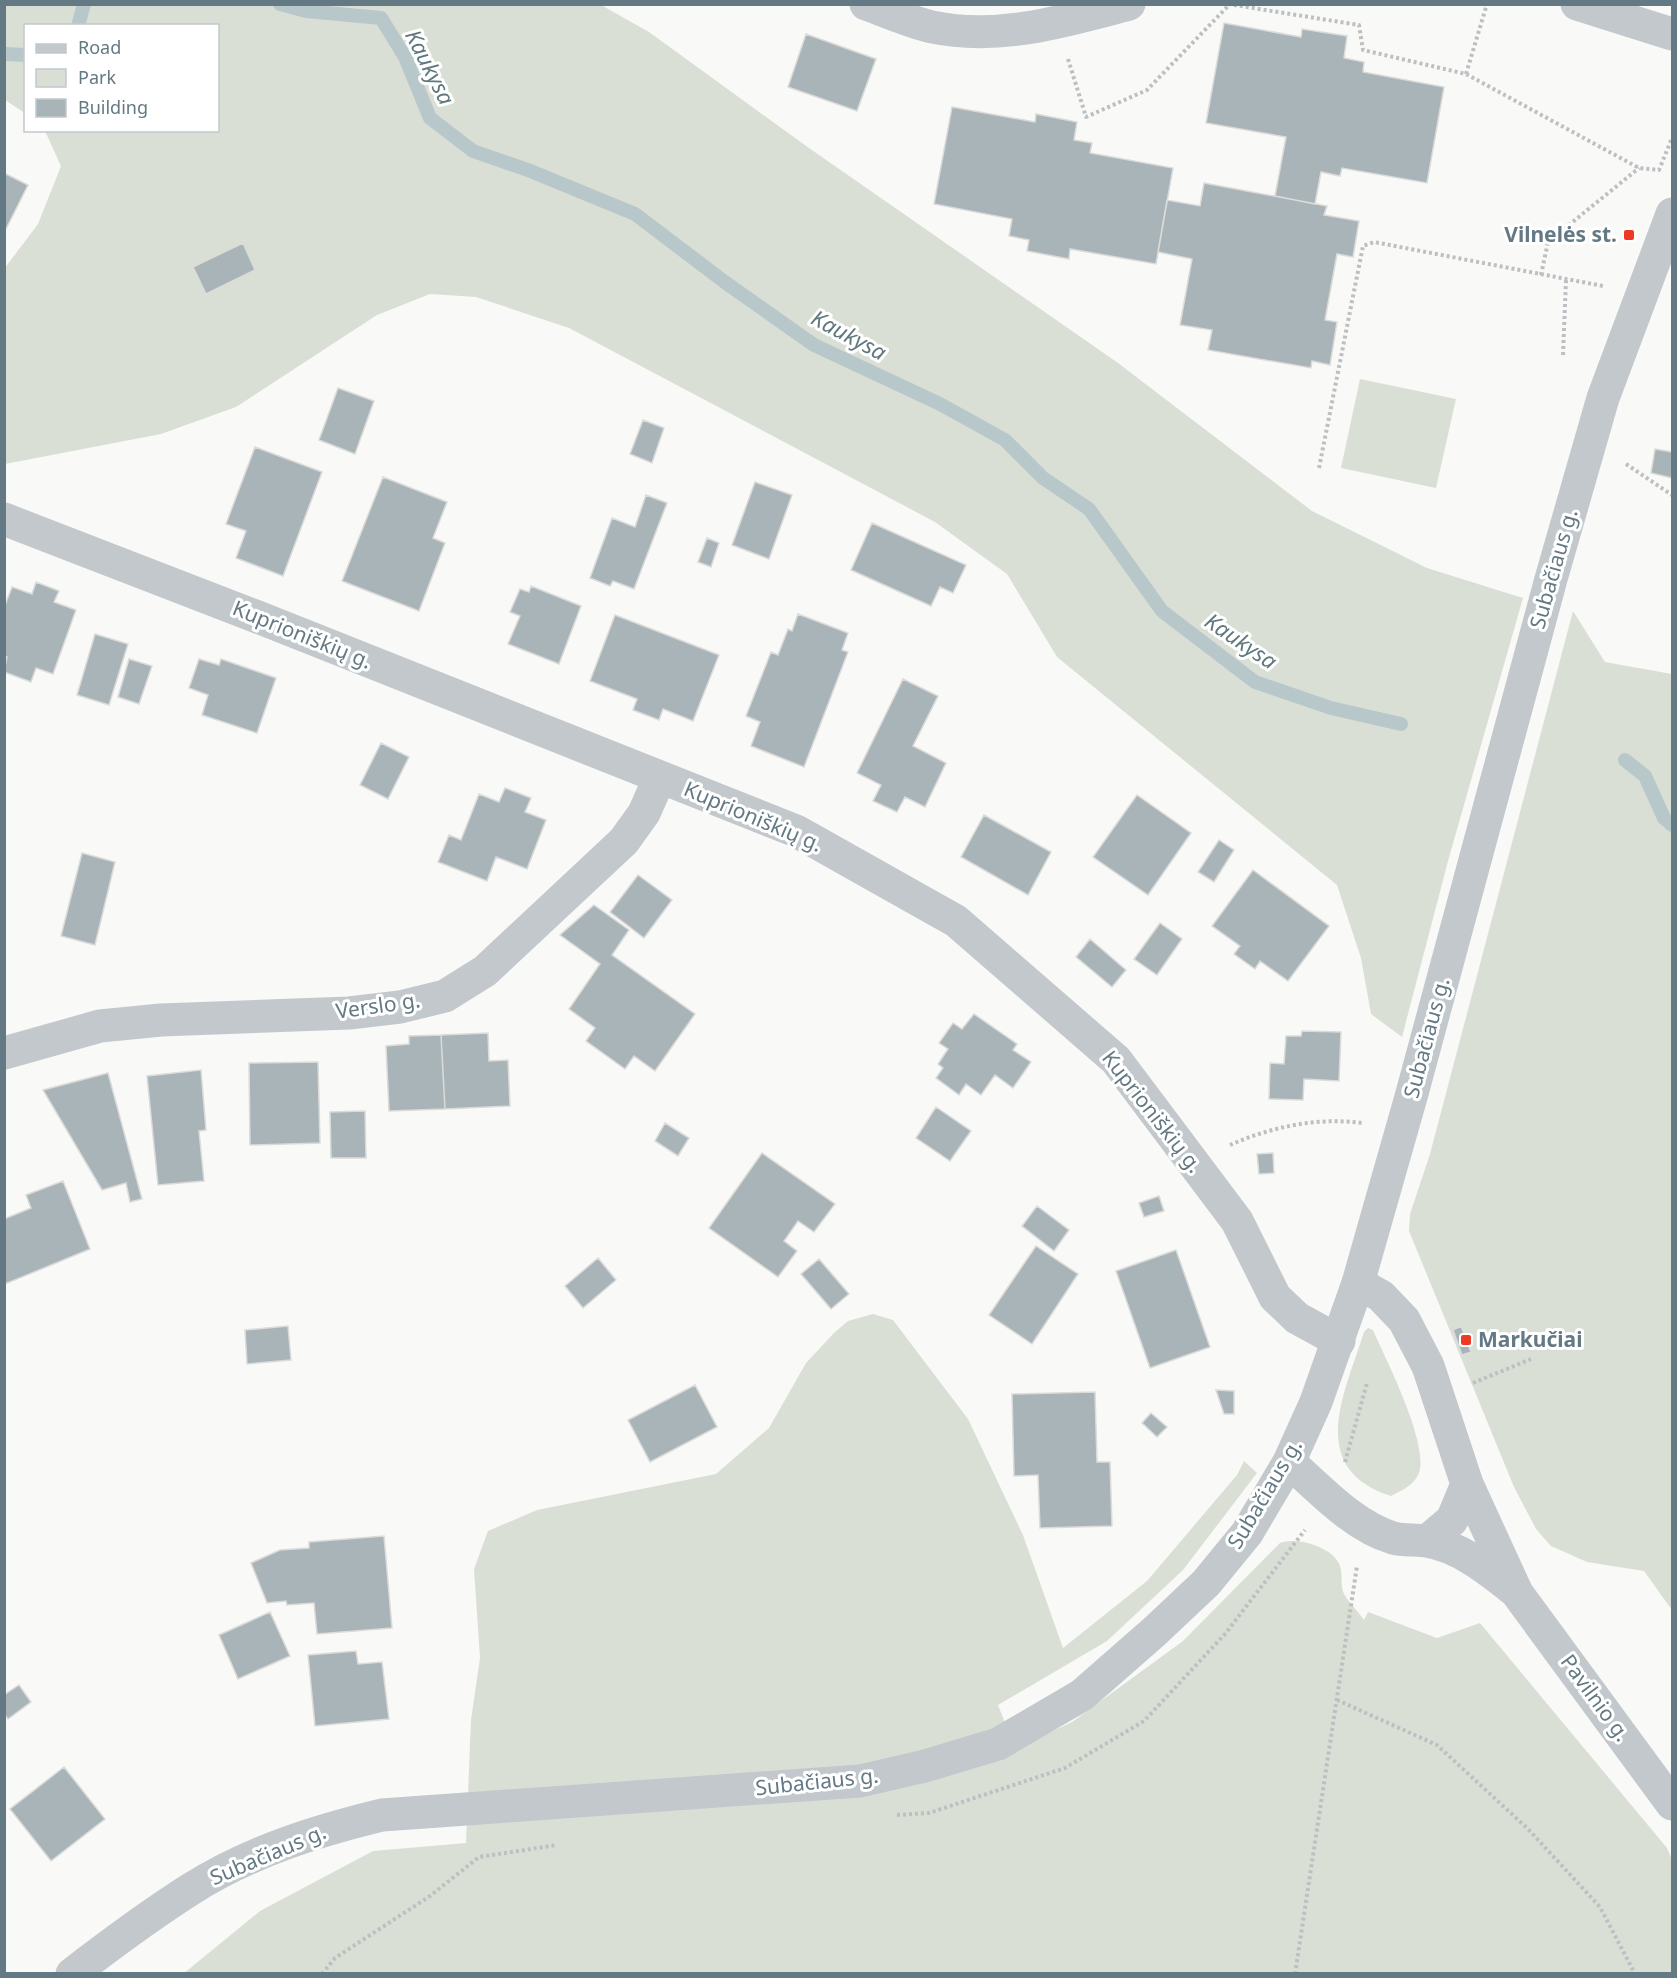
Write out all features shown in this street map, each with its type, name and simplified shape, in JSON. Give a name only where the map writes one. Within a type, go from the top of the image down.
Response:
[{"type":"street","points":[[866,4],[933,27],[1000,32],[1056,23],[1129,4]]},
{"type":"street","points":[[1577,4],[1672,34]]},
{"type":"street","name":"Subačiaus g.","points":[[72,1974],[193,1888],[264,1852],[321,1830],[382,1815],[860,1781],[925,1766],[998,1744],[1082,1695],[1206,1583],[1247,1533],[1289,1461],[1317,1402],[1339,1341],[1402,1128],[1603,398],[1672,214]]},
{"type":"street","name":"Kuprioniškių g.","points":[[4,519],[796,831],[956,921],[1116,1060],[1236,1221],[1275,1297],[1297,1318],[1339,1341]]},
{"type":"street","name":"Verslo g.","points":[[4,1053],[100,1026],[161,1020],[349,1013],[400,1007],[445,996],[485,970],[624,841],[644,813],[660,777]]},
{"type":"street","name":"Pavilnio g.","points":[[1358,1283],[1381,1296],[1404,1320],[1428,1366],[1467,1485],[1518,1593],[1672,1804]]},
{"type":"street","name":"Pavilnio g.","points":[[1289,1461],[1363,1524],[1394,1538],[1427,1541],[1485,1567],[1518,1593]]},
{"type":"street","points":[[1427,1541],[1452,1520],[1467,1485]]},
{"type":"path","points":[[1466,74],[1487,4]]},
{"type":"path","points":[[1056,23],[1086,117],[1147,90],[1228,5],[1359,25],[1363,50],[1466,74],[1639,168],[1659,170],[1672,138]]},
{"type":"path","points":[[1541,275],[1548,242],[1639,168]]},
{"type":"path","points":[[1319,468],[1363,246],[1374,242],[1641,293]]},
{"type":"path","points":[[1563,355],[1566,279]]},
{"type":"path","points":[[1591,440],[1672,495]]},
{"type":"path","points":[[1196,1165],[1232,1144],[1291,1125],[1337,1120],[1402,1128]]},
{"type":"path","points":[[1466,1386],[1531,1359]]},
{"type":"path","points":[[1295,1974],[1363,1524]]},
{"type":"path","points":[[1337,1700],[1437,1745],[1528,1829],[1600,1907],[1635,1974]]},
{"type":"green space","points":[[5,5],[601,5],[649,32],[809,148],[1118,363],[1312,511],[1427,568],[1523,598],[1448,861],[1402,1037],[1371,1014],[1361,958],[1337,885],[1057,657],[1007,574],[935,522],[569,328],[476,297],[430,294],[377,315],[236,407],[161,434],[5,464],[4,269],[38,224],[61,166],[45,132],[219,132],[219,24],[24,24],[24,112],[5,100]]},
{"type":"green space","points":[[1360,379],[1456,399],[1436,488],[1341,468]]},
{"type":"green space","points":[[1573,611],[1605,662],[1672,674],[1672,1610],[1644,1571],[1587,1562],[1551,1546],[1536,1529],[1514,1487],[1409,1231],[1410,1214],[1430,1154]]},
{"type":"green space","points":[[873,1314],[893,1320],[968,1419],[1023,1535],[1063,1648],[1147,1581],[1237,1475],[1244,1461],[1257,1473],[1183,1570],[1107,1641],[998,1705],[1015,1749],[1072,1722],[1183,1641],[1280,1543],[1295,1541],[1314,1545],[1330,1553],[1336,1559],[1341,1569],[1344,1594],[1364,1620],[1368,1612],[1437,1638],[1480,1623],[1667,1848],[1672,1860],[1672,1973],[183,1974],[260,1911],[373,1851],[466,1843],[471,1720],[480,1658],[474,1569],[488,1531],[537,1510],[716,1474],[769,1428],[806,1363],[834,1333],[848,1321]]},
{"type":"green space","points":[[1368,1328],[1373,1330],[1397,1382],[1419,1447],[1420,1465],[1417,1477],[1409,1486],[1391,1496],[1364,1483],[1348,1467],[1340,1448],[1338,1426],[1342,1403],[1364,1332]]},
{"type":"building","points":[[1224,23],[1301,37],[1302,29],[1347,36],[1344,58],[1364,62],[1363,72],[1444,87],[1427,183],[1342,168],[1340,176],[1321,172],[1315,204],[1275,196],[1286,137],[1206,123]]},
{"type":"building","points":[[806,34],[876,59],[857,111],[788,87]]},
{"type":"building","points":[[952,107],[1035,122],[1036,114],[1077,122],[1074,140],[1092,143],[1090,153],[1173,168],[1156,264],[1070,249],[1069,259],[1027,251],[1029,240],[1009,236],[1012,219],[934,204]]},
{"type":"building","points":[[4,173],[28,185],[4,233]]},
{"type":"building","points":[[1204,183],[1327,206],[1324,215],[1359,221],[1353,257],[1337,254],[1325,320],[1337,322],[1330,365],[1312,361],[1311,368],[1208,350],[1212,330],[1180,325],[1192,259],[1158,252],[1167,200],[1200,206]]},
{"type":"building","points":[[243,243],[255,270],[206,294],[193,267]]},
{"type":"building","points":[[338,388],[374,401],[355,454],[319,440]]},
{"type":"building","points":[[643,420],[664,428],[652,463],[630,454]]},
{"type":"building","points":[[255,447],[322,472],[283,576],[236,558],[246,531],[226,524]]},
{"type":"building","points":[[1655,449],[1672,452],[1672,478],[1651,473]]},
{"type":"building","points":[[383,477],[447,502],[433,538],[445,543],[419,611],[342,581]]},
{"type":"building","points":[[755,482],[792,495],[769,559],[732,545]]},
{"type":"building","points":[[646,495],[667,503],[634,589],[613,581],[610,586],[590,578],[612,518],[635,527]]},
{"type":"building","points":[[872,523],[966,565],[953,593],[940,587],[931,606],[851,570]]},
{"type":"building","points":[[707,538],[719,543],[711,567],[698,562]]},
{"type":"building","points":[[36,582],[59,591],[54,602],[76,610],[53,674],[36,668],[31,682],[4,672],[7,657],[4,656],[4,608],[12,587],[32,594]]},
{"type":"building","points":[[531,586],[581,606],[559,664],[508,644],[520,616],[510,612],[520,589],[529,592]]},
{"type":"building","points":[[798,614],[848,633],[842,650],[848,652],[804,767],[751,746],[760,722],[746,716],[771,652],[778,655],[788,629],[792,631]]},
{"type":"building","points":[[615,615],[719,655],[693,721],[663,709],[659,720],[633,710],[637,699],[590,681]]},
{"type":"building","points":[[95,634],[128,644],[109,705],[77,695]]},
{"type":"building","points":[[129,659],[152,666],[139,704],[118,697]]},
{"type":"building","points":[[199,659],[219,665],[221,659],[276,678],[257,733],[202,715],[208,695],[189,688]]},
{"type":"building","points":[[903,679],[938,696],[913,746],[946,763],[925,807],[905,797],[897,812],[873,801],[881,785],[857,773]]},
{"type":"building","points":[[381,743],[409,757],[388,799],[360,785]]},
{"type":"building","points":[[505,788],[531,798],[525,812],[546,820],[527,869],[496,857],[487,881],[438,862],[449,835],[461,840],[479,794],[499,802]]},
{"type":"building","points":[[1137,795],[1191,833],[1148,895],[1093,857]]},
{"type":"building","points":[[984,815],[1051,852],[1028,895],[961,857]]},
{"type":"building","points":[[1219,840],[1234,850],[1214,882],[1198,872]]},
{"type":"building","points":[[82,853],[115,862],[95,945],[61,936]]},
{"type":"building","points":[[1253,870],[1329,926],[1288,981],[1260,961],[1255,969],[1234,954],[1240,946],[1212,926]]},
{"type":"building","points":[[638,875],[672,900],[644,938],[610,912]]},
{"type":"building","points":[[594,905],[629,930],[612,955],[695,1014],[655,1071],[634,1056],[625,1069],[586,1041],[595,1028],[569,1009],[600,964],[560,935]]},
{"type":"building","points":[[1160,923],[1182,939],[1157,975],[1134,959]]},
{"type":"building","points":[[1090,939],[1126,970],[1112,987],[1076,957]]},
{"type":"building","points":[[974,1014],[1017,1044],[1013,1050],[1031,1062],[1013,1088],[995,1075],[981,1095],[966,1084],[959,1095],[936,1078],[943,1068],[938,1064],[948,1049],[939,1043],[953,1023],[962,1029]]},
{"type":"building","points":[[1302,1031],[1341,1032],[1339,1081],[1304,1079],[1303,1100],[1269,1099],[1270,1063],[1284,1064],[1286,1036],[1301,1036]]},
{"type":"building","points":[[488,1033],[489,1061],[508,1060],[510,1106],[445,1109],[441,1035]]},
{"type":"building","points":[[441,1035],[445,1109],[389,1111],[386,1046],[409,1044],[409,1036]]},
{"type":"building","points":[[318,1062],[320,1143],[250,1145],[249,1063]]},
{"type":"building","points":[[201,1070],[206,1130],[199,1131],[204,1181],[158,1185],[147,1076]]},
{"type":"building","points":[[108,1073],[142,1199],[130,1202],[126,1183],[102,1190],[43,1090]]},
{"type":"building","points":[[936,1107],[971,1131],[950,1161],[916,1138]]},
{"type":"building","points":[[365,1111],[366,1158],[331,1158],[330,1112]]},
{"type":"building","points":[[665,1123],[689,1138],[678,1156],[655,1141]]},
{"type":"building","points":[[762,1153],[835,1204],[814,1232],[798,1221],[784,1241],[797,1251],[778,1277],[709,1228]]},
{"type":"building","points":[[1273,1153],[1274,1173],[1259,1174],[1257,1154]]},
{"type":"building","points":[[63,1181],[90,1249],[5,1284],[4,1219],[31,1208],[26,1195]]},
{"type":"building","points":[[1159,1196],[1164,1211],[1144,1217],[1139,1203]]},
{"type":"building","points":[[1037,1206],[1069,1230],[1054,1251],[1022,1226]]},
{"type":"building","points":[[1036,1246],[1078,1274],[1032,1344],[989,1315]]},
{"type":"building","points":[[1176,1250],[1210,1347],[1150,1368],[1116,1271]]},
{"type":"building","points":[[598,1258],[616,1280],[583,1308],[565,1286]]},
{"type":"building","points":[[819,1259],[849,1294],[831,1309],[801,1274]]},
{"type":"building","points":[[288,1326],[291,1360],[247,1364],[245,1330]]},
{"type":"building","points":[[1461,1326],[1471,1352],[1462,1355],[1453,1330]]},
{"type":"building","points":[[695,1385],[717,1427],[650,1462],[628,1420]]},
{"type":"building","points":[[1216,1390],[1234,1391],[1234,1414],[1224,1414]]},
{"type":"building","points":[[1095,1392],[1097,1462],[1110,1462],[1112,1526],[1040,1528],[1038,1475],[1014,1476],[1012,1394]]},
{"type":"building","points":[[1151,1413],[1167,1427],[1157,1437],[1142,1423]]},
{"type":"building","points":[[384,1536],[392,1628],[317,1634],[314,1603],[287,1605],[286,1601],[267,1603],[251,1563],[280,1550],[309,1548],[309,1542]]},
{"type":"building","points":[[270,1612],[290,1656],[238,1679],[219,1635]]},
{"type":"building","points":[[356,1651],[358,1664],[382,1662],[389,1719],[315,1726],[308,1655]]},
{"type":"building","points":[[19,1685],[31,1702],[8,1719],[4,1714],[4,1695]]},
{"type":"building","points":[[64,1767],[105,1819],[51,1861],[10,1809]]},
{"type":"waterway","name":"Kaukysa","points":[[79,24],[84,4]]},
{"type":"waterway","name":"Kaukysa","points":[[280,4],[306,11],[381,18],[405,57],[430,118],[473,151],[528,170],[635,214],[726,283],[814,345],[940,404],[1005,440],[1043,478],[1089,509],[1162,611],[1255,682],[1331,708],[1401,724]]},
{"type":"waterway","name":"Kaukysa","points":[[4,54],[24,55]]},
{"type":"waterway","name":"Kaukysa","points":[[1625,760],[1645,776],[1664,818],[1672,825]]},
{"type":"place","name":"Vilnelės st.","points":[[1629,235]]},
{"type":"place","name":"Markučiai","points":[[1466,1340]]}]
